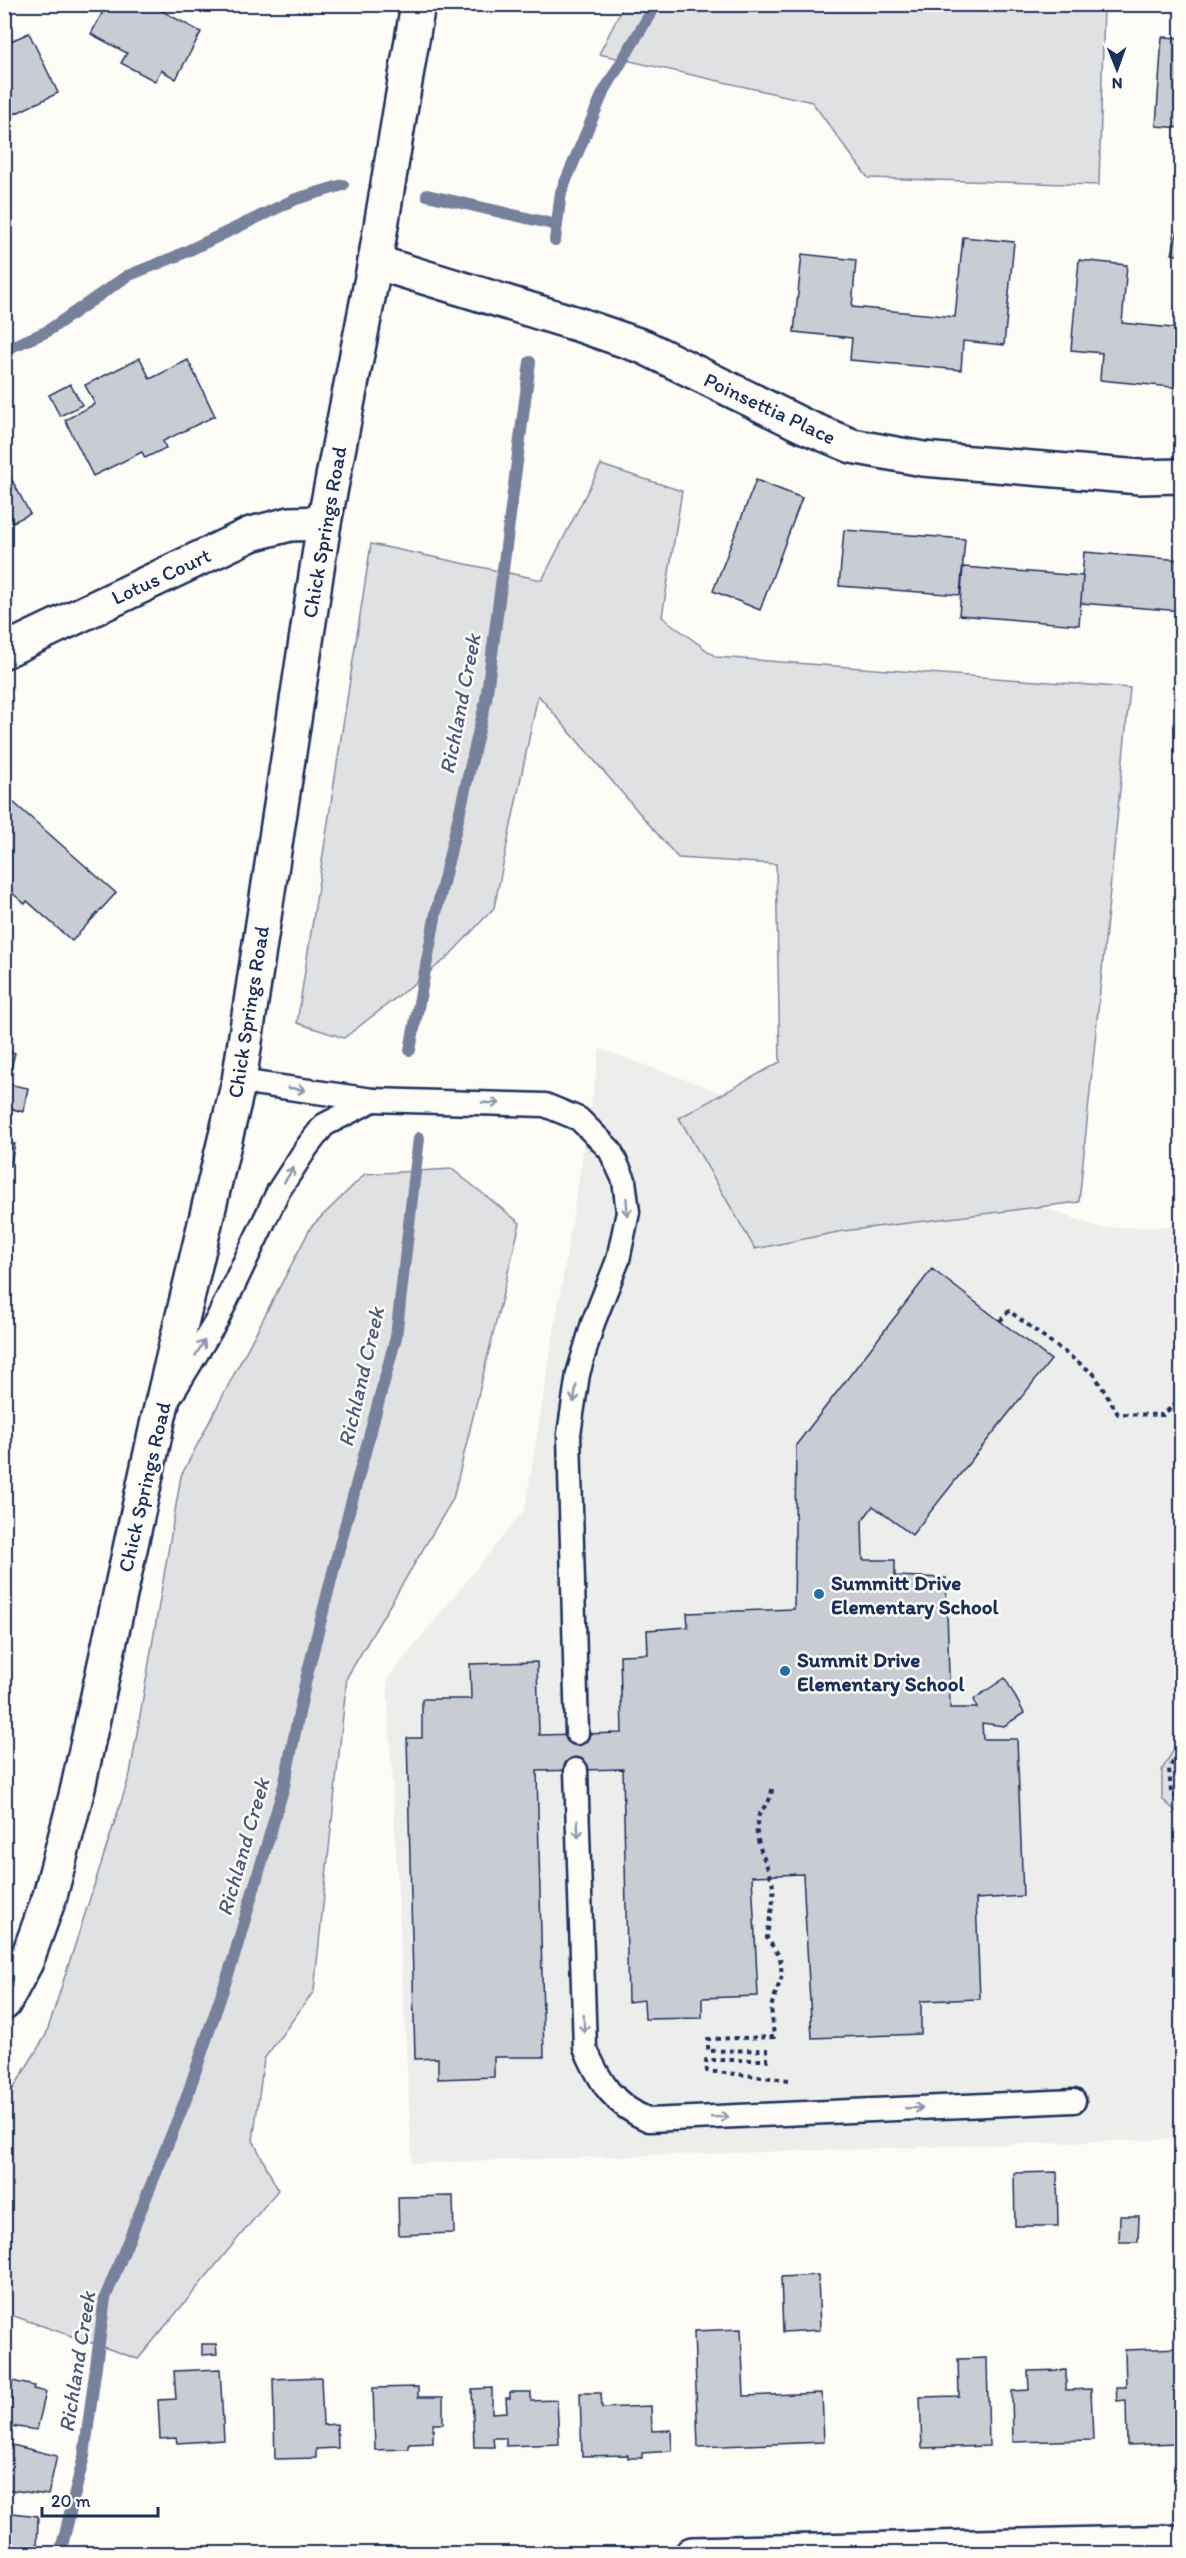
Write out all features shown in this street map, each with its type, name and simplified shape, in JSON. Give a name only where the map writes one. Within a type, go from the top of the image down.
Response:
[{"type":"street","name":"Chick Springs Road","points":[[4,2002],[26,1962],[51,1896],[77,1792],[159,1416],[239,1081],[324,523],[375,262],[418,4]]},
{"type":"street","name":"Poinsettia Place","points":[[375,262],[644,347],[804,426],[852,446],[934,460],[1140,477],[1182,476]]},
{"type":"street","name":"Lotus Court","points":[[4,651],[251,534],[290,524],[324,523]]},
{"type":"street","points":[[692,2553],[1182,2542]]},
{"type":"lane","points":[[239,1081],[374,1100],[545,1105],[579,1119],[610,1150],[624,1180],[628,1212],[618,1260],[593,1323],[578,1374],[569,1434],[577,1733]]},
{"type":"lane","points":[[159,1416],[217,1320],[279,1190],[308,1147],[324,1125],[374,1100]]},
{"type":"lane","points":[[576,1770],[585,2048],[609,2091],[629,2112],[649,2120],[1074,2101]]},
{"type":"path","points":[[999,1321],[1010,1311],[1094,1374],[1118,1414],[1164,1415],[1182,1397]]},
{"type":"path","points":[[1182,1746],[1169,1769],[1171,1792],[1182,1802]]},
{"type":"path","points":[[772,1789],[770,1802],[758,1816],[758,1844],[774,1895],[767,1938],[780,1957],[782,1976],[771,2007],[774,2037],[708,2039],[708,2051],[767,2050],[767,2060],[706,2060],[706,2071],[795,2080]]},
{"type":"shaded area","points":[[624,5],[1104,5],[1099,185],[868,178],[812,102],[599,54]]},
{"type":"shaded area","points":[[601,465],[682,491],[662,617],[716,657],[1130,688],[1079,1202],[843,1231],[755,1249],[679,1118],[780,1062],[776,864],[678,858],[538,695],[494,908],[446,959],[344,1038],[297,1023],[371,544],[542,580]]},
{"type":"shaded area","name":"Summitt Drive Elementary School","points":[[600,1049],[1101,1228],[1181,1226],[1181,2139],[412,2163],[387,1679],[525,1509]]},
{"type":"shaded area","points":[[452,1169],[520,1223],[453,1499],[347,1677],[314,1991],[264,2059],[253,2140],[278,2190],[138,2359],[5,2313],[5,2102],[46,2035],[130,1774],[181,1476],[311,1227],[365,1174]]},
{"type":"shaded area","points":[[1181,1737],[1181,1816],[1162,1799],[1162,1770]]},
{"type":"building","points":[[107,4],[163,4],[160,10],[201,32],[176,79],[161,70],[155,81],[121,63],[127,53],[91,34]]},
{"type":"building","points":[[29,33],[58,93],[4,119],[4,44]]},
{"type":"building","points":[[1162,37],[1182,38],[1182,128],[1156,126]]},
{"type":"building","points":[[1180,222],[1182,222],[1182,256],[1172,254]]},
{"type":"building","points":[[963,237],[1014,242],[1004,345],[963,341],[961,370],[850,360],[852,338],[794,332],[802,254],[856,260],[852,307],[955,317]]},
{"type":"building","points":[[1079,260],[1127,265],[1122,323],[1182,329],[1182,388],[1100,380],[1102,353],[1071,350]]},
{"type":"building","points":[[140,358],[150,379],[188,360],[215,416],[163,441],[166,448],[145,458],[142,452],[93,476],[65,420],[95,404],[85,385]]},
{"type":"building","points":[[70,384],[82,405],[60,416],[49,395]]},
{"type":"building","points":[[4,465],[30,514],[13,522],[11,518],[4,521]]},
{"type":"building","points":[[756,480],[802,498],[760,610],[713,591]]},
{"type":"building","points":[[844,530],[965,539],[960,595],[839,586]]},
{"type":"building","points":[[1084,552],[1182,560],[1182,611],[1080,603]]},
{"type":"building","points":[[963,567],[1083,576],[1079,625],[959,615]]},
{"type":"building","points":[[4,794],[116,893],[72,941],[27,901],[25,904],[4,886]]},
{"type":"building","points":[[4,1050],[15,1053],[7,1084],[28,1088],[23,1112],[9,1108],[4,1127]]},
{"type":"building","points":[[4,1142],[15,1144],[10,1166],[4,1165]]},
{"type":"building","name":"Summit Drive Elementary School","points":[[932,1269],[1051,1360],[912,1535],[873,1506],[862,1521],[863,1560],[895,1560],[895,1576],[946,1578],[950,1708],[977,1708],[974,1699],[1005,1678],[1024,1713],[1004,1726],[982,1723],[983,1739],[1017,1739],[1023,1896],[976,1899],[980,1999],[921,2001],[921,2034],[812,2038],[803,1874],[752,1876],[758,1996],[702,1998],[702,2018],[645,2019],[644,2000],[628,2002],[623,1769],[537,1771],[544,2057],[494,2057],[494,2077],[438,2079],[438,2058],[415,2059],[407,1738],[422,1738],[422,1699],[471,1699],[470,1664],[537,1662],[539,1735],[622,1733],[620,1655],[648,1654],[647,1630],[688,1627],[687,1613],[794,1609],[796,1445]]},
{"type":"building","points":[[1057,2172],[1058,2226],[1015,2226],[1014,2173]]},
{"type":"building","points":[[453,2196],[454,2233],[399,2235],[398,2197]]},
{"type":"building","points":[[1120,2216],[1139,2216],[1138,2242],[1119,2242]]},
{"type":"building","points":[[818,2275],[820,2330],[783,2332],[781,2277]]},
{"type":"building","points":[[741,2329],[744,2396],[822,2393],[824,2442],[698,2447],[694,2331]]},
{"type":"building","points":[[202,2344],[216,2344],[217,2354],[202,2355]]},
{"type":"building","points":[[1182,2348],[1182,2424],[1176,2424],[1176,2443],[1127,2445],[1126,2400],[1117,2401],[1116,2387],[1126,2387],[1125,2350]]},
{"type":"building","points":[[987,2358],[989,2446],[922,2448],[920,2397],[959,2396],[958,2359]]},
{"type":"building","points":[[220,2369],[224,2440],[177,2443],[176,2438],[160,2439],[158,2400],[176,2399],[174,2371]]},
{"type":"building","points":[[1066,2370],[1066,2390],[1091,2389],[1093,2440],[1013,2442],[1012,2391],[1029,2390],[1028,2371]]},
{"type":"building","points":[[321,2377],[323,2425],[337,2424],[338,2448],[316,2449],[316,2458],[275,2459],[273,2379]]},
{"type":"building","points":[[4,2379],[34,2386],[33,2389],[46,2392],[37,2430],[4,2425]]},
{"type":"building","points":[[418,2387],[418,2397],[443,2397],[443,2424],[433,2424],[433,2443],[409,2444],[409,2449],[375,2450],[373,2388]]},
{"type":"building","points":[[492,2388],[492,2413],[507,2412],[506,2398],[510,2398],[510,2392],[531,2392],[531,2401],[557,2400],[559,2444],[506,2446],[506,2438],[493,2438],[494,2447],[474,2447],[472,2389]]},
{"type":"building","points":[[580,2393],[601,2393],[602,2408],[651,2406],[652,2431],[671,2430],[672,2451],[642,2453],[642,2458],[628,2458],[628,2455],[582,2456]]},
{"type":"building","points":[[4,2443],[57,2456],[48,2495],[4,2489]]},
{"type":"building","points":[[4,2512],[38,2516],[37,2554],[4,2554]]},
{"type":"waterway","name":"Richland Creek","points":[[555,240],[561,192],[603,93],[656,4]]},
{"type":"waterway","points":[[4,350],[46,332],[127,276],[177,256],[296,199],[343,185]]},
{"type":"waterway","points":[[427,195],[557,225]]},
{"type":"waterway","name":"Richland Creek","points":[[410,1050],[436,913],[486,700],[530,362]]},
{"type":"waterway","name":"Richland Creek","points":[[60,2554],[84,2456],[105,2298],[186,2099],[233,1960],[284,1786],[306,1679],[396,1337],[419,1138]]},
{"type":"place","name":"Summitt Drive Elementary School","points":[[819,1594]]},
{"type":"place","name":"Summit Drive Elementary School","points":[[785,1671]]}]
